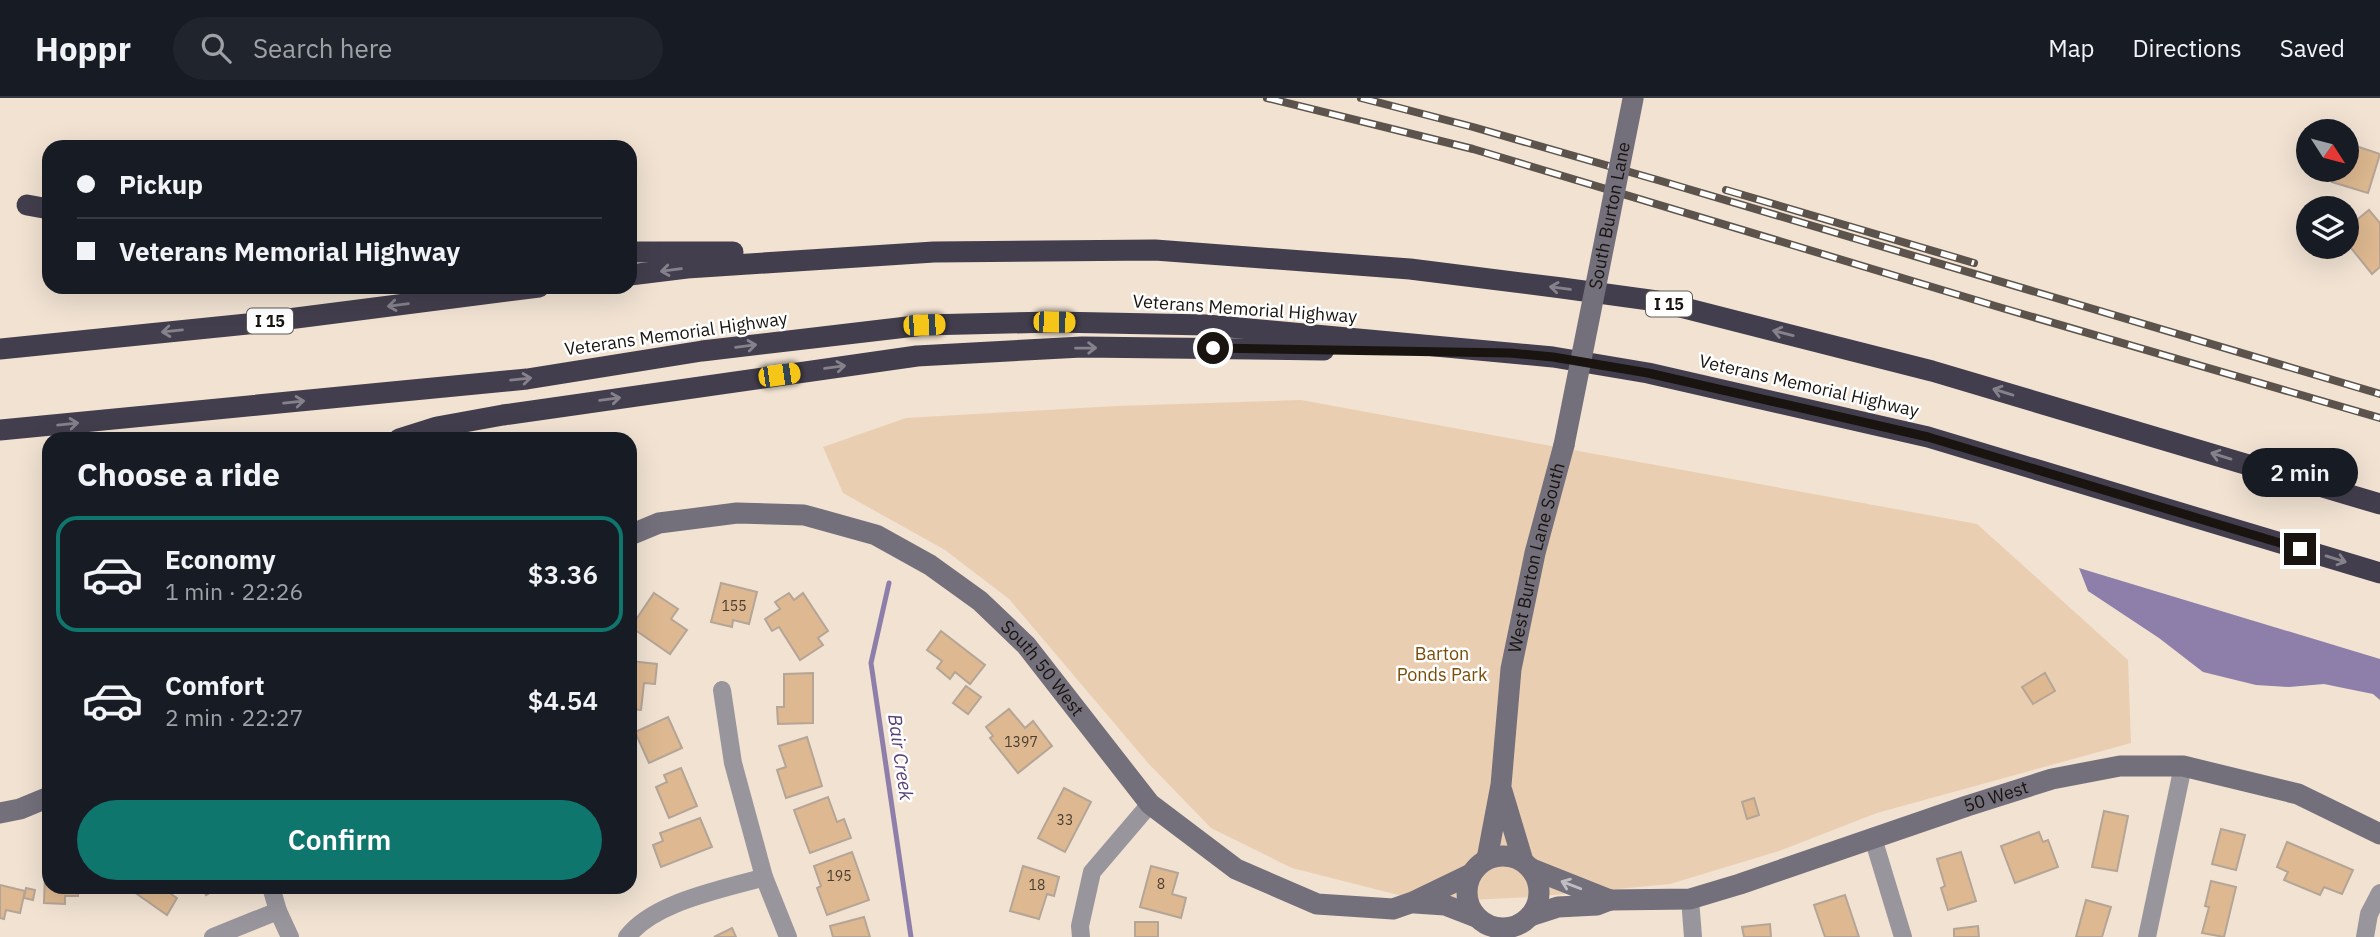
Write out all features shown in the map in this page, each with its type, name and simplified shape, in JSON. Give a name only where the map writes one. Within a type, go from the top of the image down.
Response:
[{"type":"highway","points":[[27,205],[42,208]]},
{"type":"highway","name":"I 15","points":[[637,274],[687,268],[934,252],[1169,251],[1410,269],[1657,301],[1932,371],[2380,504]]},
{"type":"highway","points":[[637,252],[934,252]]},
{"type":"highway","name":"I 15","points":[[0,349],[257,323],[483,294]]},
{"type":"highway","name":"Veterans Memorial Highway","points":[[0,430],[527,379],[702,351],[924,325],[1054,322],[1207,325],[1553,357],[1648,373],[1928,437],[2380,573]]},
{"type":"highway","points":[[421,432],[503,415],[917,356],[1082,347],[1510,353]]},
{"type":"street","name":"South Burton Lane","points":[[1587,330],[1633,99]]},
{"type":"street","name":"West Burton Lane South","points":[[1487,859],[1500,785],[1511,669],[1535,553],[1564,446],[1587,330]]},
{"type":"street","name":"South 50 West","points":[[637,531],[659,523],[737,513],[804,515],[876,535],[930,565],[981,601],[1026,645],[1150,804],[1236,869],[1317,904],[1393,909],[1471,874]]},
{"type":"street","points":[[722,690],[733,763],[764,877],[788,937]]},
{"type":"street","name":"50 West","points":[[1523,925],[1558,907],[1597,905],[1610,900],[1689,899],[2052,779],[2120,766],[2183,766],[2298,794],[2380,834]]},
{"type":"street","points":[[2147,937],[2183,766]]},
{"type":"street","name":"West Burton Lane South","points":[[1500,785],[1527,865]]},
{"type":"street","points":[[0,813],[20,809],[42,800]]},
{"type":"street","points":[[1081,937],[1080,926],[1092,872],[1150,804]]},
{"type":"street","points":[[1873,838],[1903,937]]},
{"type":"street","points":[[1499,855],[1511,856],[1527,865],[1538,881],[1539,893],[1537,905],[1523,925],[1509,928],[1484,926],[1470,908],[1466,897],[1471,874],[1478,865],[1499,855]]},
{"type":"street","name":"50 West","points":[[1527,865],[1610,900]]},
{"type":"street","points":[[627,937],[634,928],[669,906],[764,877]]},
{"type":"street","points":[[2365,937],[2369,915],[2380,892]]},
{"type":"street","points":[[273,894],[290,937]]},
{"type":"street","points":[[1689,899],[1693,937]]},
{"type":"street","name":"South 50 West","points":[[1413,902],[1445,905],[1484,926]]},
{"type":"street","points":[[213,937],[278,911]]},
{"type":"green space","name":"Barton Ponds Park","points":[[1301,400],[1977,524],[2128,660],[2131,743],[1877,813],[1779,851],[1670,884],[1533,897],[1426,902],[1292,868],[1211,828],[1148,763],[1009,599],[945,550],[843,493],[823,447],[906,418],[1116,406]]},
{"type":"shaded area","points":[[2079,568],[2380,659],[2380,700],[2373,694],[2324,684],[2289,687],[2256,685],[2203,672],[2159,638],[2088,591]]},
{"type":"building","points":[[2359,147],[2380,154],[2368,193],[2332,182],[2359,182]]},
{"type":"building","points":[[2369,210],[2380,223],[2380,267],[2372,274],[2359,258],[2359,218]]},
{"type":"building","points":[[721,583],[757,592],[749,624],[733,620],[732,627],[711,622]]},
{"type":"building","points":[[654,593],[678,609],[671,619],[687,630],[670,654],[637,631],[637,618]]},
{"type":"building","points":[[789,593],[794,600],[803,593],[828,631],[818,638],[823,645],[800,660],[779,627],[772,631],[765,619],[780,609],[775,602]]},
{"type":"building","points":[[941,631],[985,665],[970,684],[955,672],[950,679],[937,668],[942,661],[927,650]]},
{"type":"building","points":[[637,662],[657,664],[655,684],[644,683],[641,710],[637,710]]},
{"type":"building","points":[[813,673],[813,723],[778,724],[777,707],[784,707],[784,674]]},
{"type":"building","points":[[2045,673],[2055,691],[2033,704],[2022,687]]},
{"type":"building","points":[[966,686],[981,697],[968,714],[953,703]]},
{"type":"building","points":[[1009,709],[1025,728],[1033,721],[1052,746],[1018,773],[990,738],[993,736],[986,727]]},
{"type":"building","points":[[668,717],[682,748],[649,763],[637,731]]},
{"type":"building","points":[[807,737],[822,786],[786,798],[777,770],[786,767],[779,746]]},
{"type":"building","points":[[681,768],[697,806],[669,818],[656,787],[667,782],[664,775]]},
{"type":"building","points":[[1064,788],[1091,802],[1065,852],[1038,838]]},
{"type":"building","points":[[828,797],[837,822],[844,819],[851,838],[810,853],[794,810]]},
{"type":"building","points":[[1754,798],[1759,815],[1747,819],[1742,802]]},
{"type":"building","points":[[2104,811],[2128,816],[2117,871],[2092,867]]},
{"type":"building","points":[[700,818],[712,847],[661,867],[653,845],[663,841],[660,833]]},
{"type":"building","points":[[2221,829],[2245,835],[2236,870],[2212,864]]},
{"type":"building","points":[[2039,832],[2043,842],[2048,840],[2058,867],[2015,883],[2001,846]]},
{"type":"building","points":[[2287,842],[2353,870],[2342,894],[2324,887],[2320,895],[2284,880],[2288,872],[2277,867]]},
{"type":"building","points":[[852,852],[869,900],[827,915],[817,888],[821,886],[814,866]]},
{"type":"building","points":[[1961,852],[1976,901],[1948,910],[1941,888],[1945,886],[1937,859]]},
{"type":"building","points":[[1023,866],[1059,877],[1054,896],[1047,894],[1039,919],[1010,911]]},
{"type":"building","points":[[1151,866],[1178,873],[1172,894],[1186,898],[1181,918],[1140,907]]},
{"type":"building","points":[[2211,881],[2236,887],[2224,937],[2202,933],[2209,907],[2205,906]]},
{"type":"building","points":[[0,885],[25,891],[20,913],[6,910],[4,919],[0,918]]},
{"type":"building","points":[[26,888],[35,890],[33,900],[24,898]]},
{"type":"building","points":[[44,894],[78,894],[65,896],[65,904],[44,903]]},
{"type":"building","points":[[137,894],[171,894],[177,898],[167,915]]},
{"type":"building","points":[[1845,895],[1859,937],[1825,937],[1814,905]]},
{"type":"building","points":[[2086,900],[2111,907],[2102,937],[2076,937]]},
{"type":"building","points":[[864,917],[870,937],[833,937],[830,926]]},
{"type":"building","points":[[1135,922],[1158,922],[1158,937],[1135,937]]},
{"type":"building","points":[[1770,924],[1771,937],[1744,937],[1742,927]]},
{"type":"building","points":[[1978,926],[1979,937],[1954,937],[1954,929]]},
{"type":"building","points":[[732,928],[736,937],[714,937]]},
{"type":"waterway","name":"Bair Creek","points":[[889,583],[871,663],[911,937]]},
{"type":"railway","points":[[1267,98],[1473,149],[2380,418]]},
{"type":"railway","points":[[1361,98],[1661,181],[2380,394]]},
{"type":"railway","points":[[1726,190],[1974,263]]},
{"type":"route","points":[[1213,348],[1510,353],[1553,357],[1648,373],[1928,437],[2300,549]]}]
